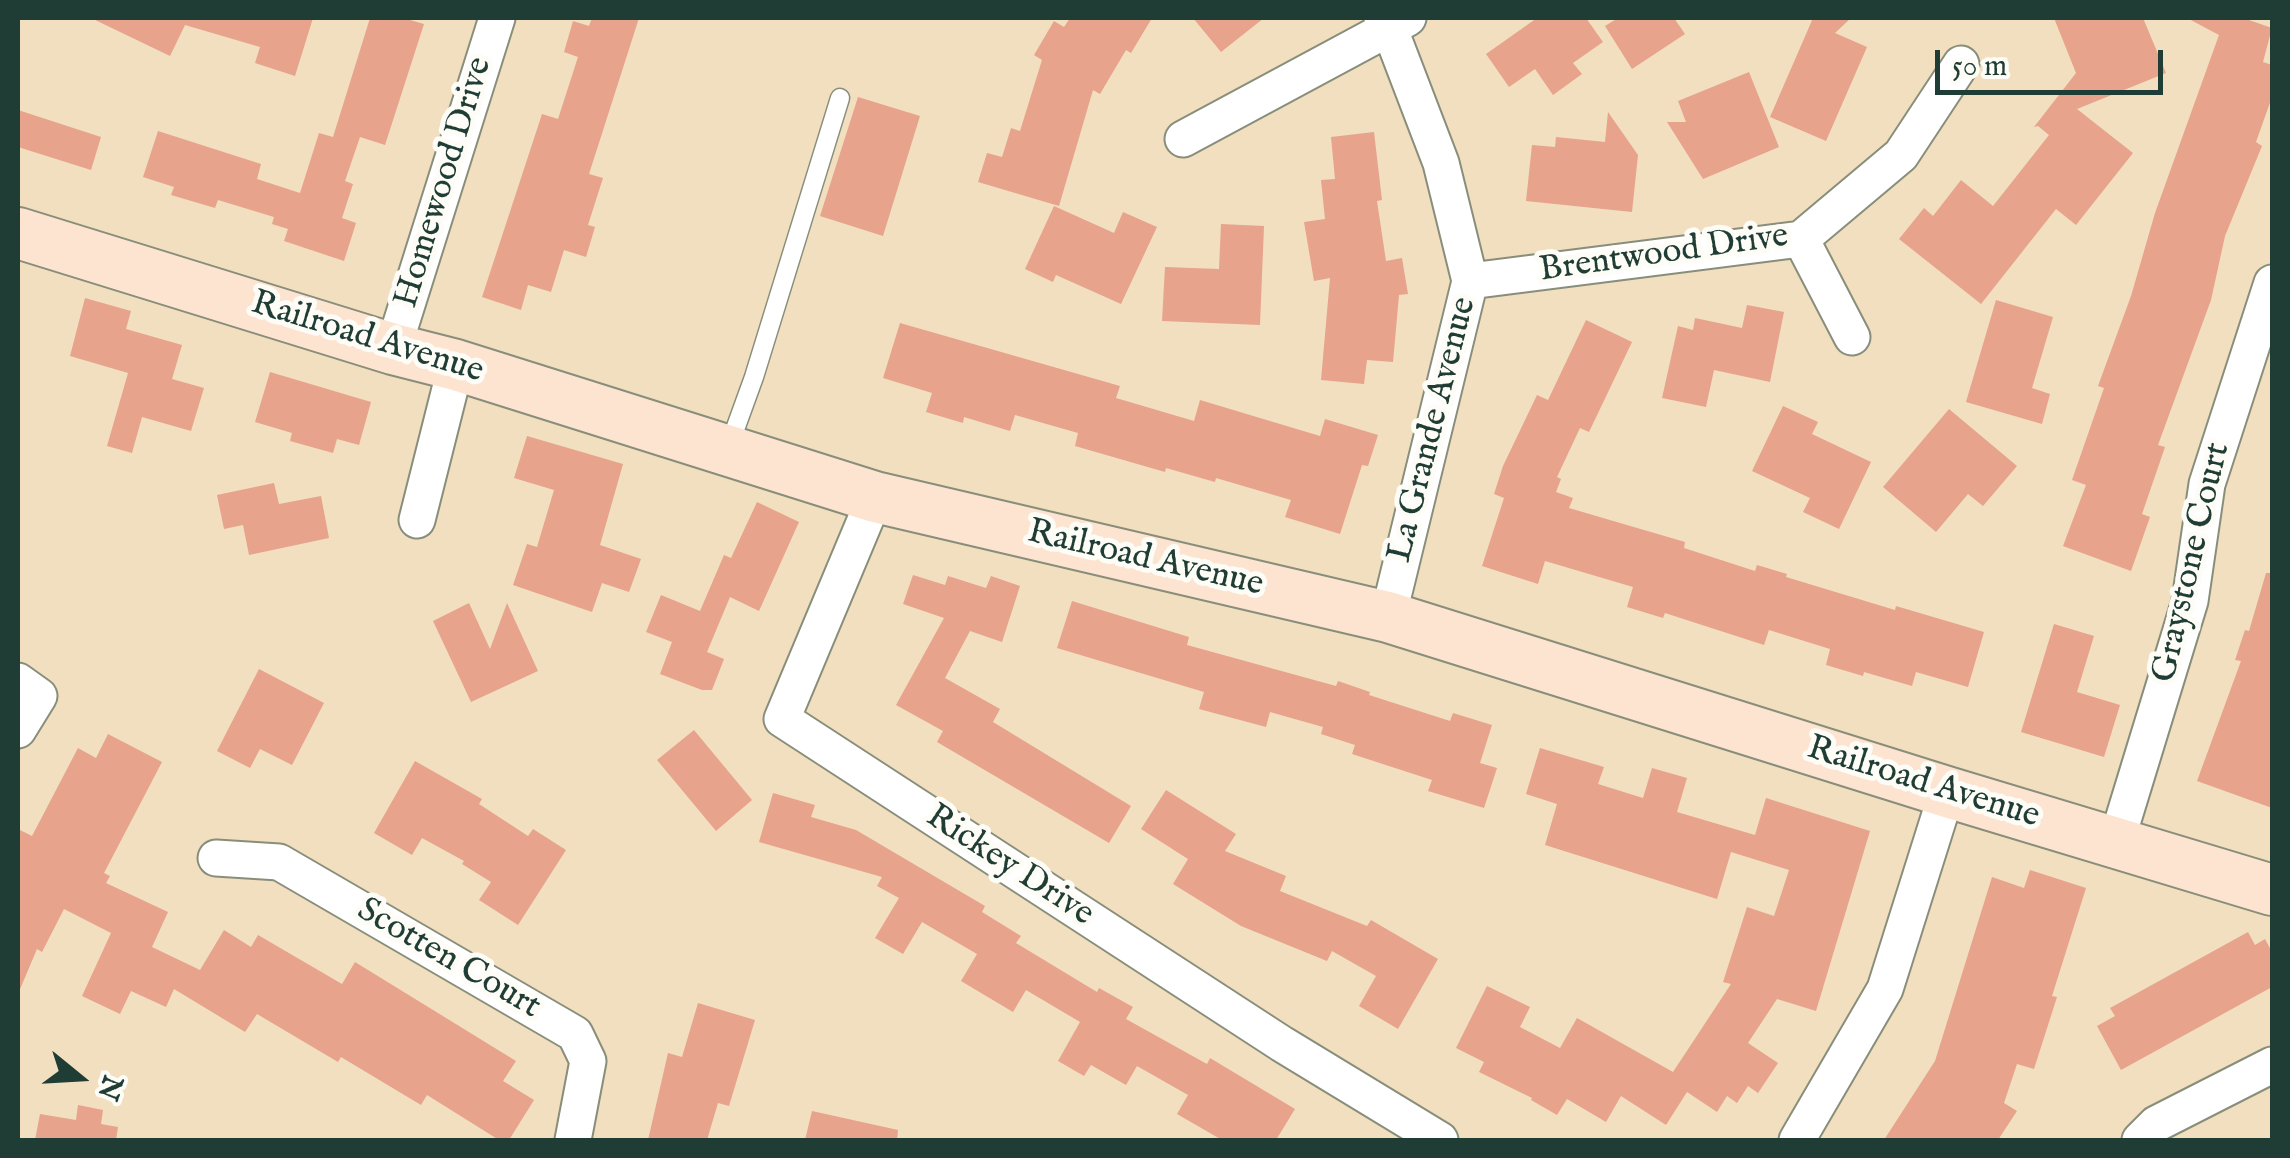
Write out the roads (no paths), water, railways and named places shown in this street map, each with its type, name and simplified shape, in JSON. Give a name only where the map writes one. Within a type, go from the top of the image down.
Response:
[{"type":"street","name":"Homewood Drive","points":[[393,349],[496,18]]},
{"type":"street","points":[[1183,139],[1393,21]]},
{"type":"street","name":"La Grande Avenue","points":[[1388,617],[1470,281],[1440,163],[1393,21]]},
{"type":"street","name":"Brentwood Drive","points":[[1470,281],[1801,239],[1901,154],[1961,64]]},
{"type":"street","name":"Railroad Avenue","points":[[18,232],[875,498],[1388,617],[2272,890]]},
{"type":"street","points":[[1801,239],[1852,337]]},
{"type":"street","name":"Graystone Court","points":[[2116,843],[2190,601],[2206,484],[2272,283]]},
{"type":"street","points":[[417,520],[456,365]]},
{"type":"street","name":"Rickey Drive","points":[[875,498],[782,719],[1282,1044],[1440,1140]]},
{"type":"street","points":[[18,730],[28,688]]},
{"type":"street","points":[[1797,1140],[1886,990],[1947,792]]},
{"type":"street","name":"Scotten Court","points":[[216,858],[279,862],[575,1034],[588,1061],[574,1140]]},
{"type":"street","points":[[2140,1140],[2156,1124],[2272,1065]]},
{"type":"lane","points":[[727,451],[754,377],[840,98]]}]
